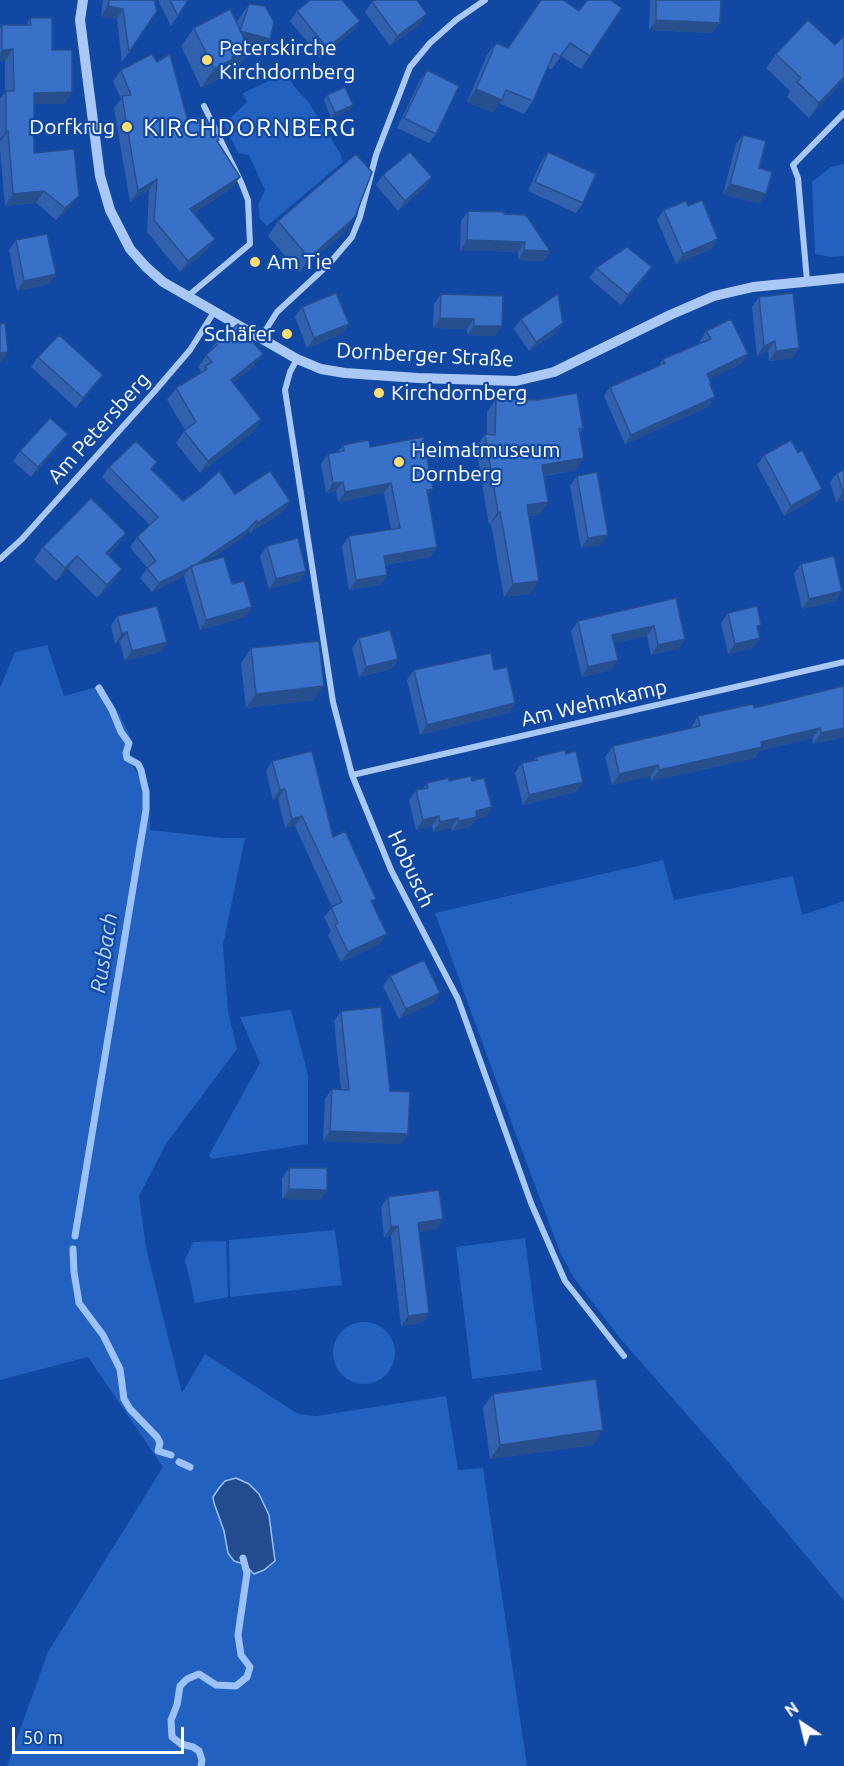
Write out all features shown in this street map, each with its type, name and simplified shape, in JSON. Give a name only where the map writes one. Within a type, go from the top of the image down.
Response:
[{"type":"street","name":"Dornberger Straße","points":[[83,0],[80,20],[100,176],[110,210],[130,249],[163,282],[260,339],[321,369],[418,378],[516,381],[554,372],[714,296],[753,287],[844,278]]},
{"type":"street","points":[[260,339],[277,312],[329,264],[351,237],[360,217],[376,155],[410,67],[430,43],[485,0]]},
{"type":"street","points":[[188,296],[250,244],[248,200],[204,106]]},
{"type":"street","points":[[807,281],[798,178],[793,165],[844,113]]},
{"type":"street","name":"Am Petersberg","points":[[0,559],[22,539],[154,392],[190,350],[214,312]]},
{"type":"street","name":"Hobusch","points":[[297,359],[290,372],[285,390],[333,702],[352,775],[391,870],[458,999],[531,1203],[565,1281],[624,1356]]},
{"type":"street","name":"Am Wehmkamp","points":[[352,775],[844,662]]},
{"type":"shaded area","points":[[286,73],[309,103],[340,153],[343,162],[267,226],[260,219],[258,205],[265,190],[249,155],[238,153],[224,124],[247,102],[243,93]]},
{"type":"shaded area","points":[[844,164],[844,256],[831,257],[815,254],[812,182],[831,167]]},
{"type":"shaded area","points":[[47,645],[64,696],[100,686],[119,713],[131,739],[126,755],[149,792],[150,830],[222,838],[245,838],[223,945],[228,1012],[237,1049],[167,1142],[139,1196],[146,1248],[182,1393],[205,1354],[298,1414],[316,1416],[446,1396],[458,1470],[483,1468],[527,1766],[7,1766],[48,1652],[163,1467],[88,1357],[0,1380],[0,688],[15,652]]},
{"type":"shaded area","points":[[663,860],[674,900],[793,876],[802,915],[844,901],[844,1601],[717,1449],[619,1337],[574,1278],[560,1252],[435,913]]},
{"type":"shaded area","points":[[291,1010],[308,1075],[308,1144],[212,1159],[209,1155],[260,1063],[240,1017]]},
{"type":"shaded area","points":[[335,1230],[342,1285],[230,1297],[229,1240]]},
{"type":"shaded area","points":[[525,1238],[542,1370],[472,1379],[456,1247]]},
{"type":"shaded area","points":[[226,1241],[228,1297],[195,1303],[185,1260],[193,1242]]},
{"type":"shaded area","points":[[364,1322],[381,1327],[386,1331],[390,1336],[395,1353],[390,1370],[386,1375],[381,1379],[364,1384],[347,1379],[342,1375],[338,1370],[333,1353],[338,1336],[342,1331],[347,1327]]},
{"type":"shaded area","points":[[236,1478],[249,1484],[259,1494],[269,1515],[275,1561],[264,1570],[254,1574],[244,1564],[234,1561],[228,1553],[224,1531],[214,1503],[213,1497],[225,1481]]},
{"type":"building","points":[[109,0],[154,0],[157,11],[129,52],[123,9],[108,6]]},
{"type":"building","points":[[170,0],[188,0],[178,16]]},
{"type":"building","points":[[310,0],[342,0],[360,21],[327,48],[297,11]]},
{"type":"building","points":[[375,0],[417,0],[427,14],[397,36],[372,2]]},
{"type":"building","points":[[541,0],[563,0],[579,11],[587,0],[610,0],[622,8],[590,56],[570,43],[560,57],[554,53],[533,101],[506,90],[502,100],[476,89],[496,43],[508,48]]},
{"type":"building","points":[[656,0],[721,0],[720,23],[656,20]]},
{"type":"building","points":[[249,4],[265,6],[274,22],[270,39],[240,31]]},
{"type":"building","points":[[230,9],[250,51],[232,57],[233,59],[214,69],[194,28]]},
{"type":"building","points":[[30,18],[52,18],[52,50],[72,50],[72,92],[34,93],[34,153],[74,149],[79,196],[65,208],[44,191],[13,194],[8,131],[6,131],[6,91],[14,91],[13,49],[2,50],[2,25],[31,25]]},
{"type":"building","points":[[808,20],[835,45],[844,36],[844,77],[819,103],[797,82],[801,78],[776,54]]},
{"type":"building","points":[[152,54],[157,62],[170,54],[188,122],[204,115],[219,140],[217,141],[240,177],[190,209],[215,239],[188,261],[154,220],[157,179],[138,191],[122,96],[131,95],[121,70]]},
{"type":"building","points":[[427,70],[459,86],[436,134],[404,118]]},
{"type":"building","points":[[345,87],[353,105],[335,113],[327,95]]},
{"type":"building","points":[[743,135],[766,141],[759,168],[772,172],[766,194],[730,184]]},
{"type":"building","points":[[410,152],[432,177],[405,201],[383,175]]},
{"type":"building","points":[[548,152],[596,174],[583,203],[535,182]]},
{"type":"building","points":[[356,154],[372,172],[355,217],[309,258],[278,221]]},
{"type":"building","points":[[702,200],[718,239],[683,254],[664,210],[686,201],[688,206]]},
{"type":"building","points":[[468,211],[526,215],[550,251],[524,250],[525,242],[467,240]]},
{"type":"building","points":[[47,234],[56,274],[24,281],[16,240]]},
{"type":"building","points":[[627,247],[652,267],[628,295],[596,268]]},
{"type":"building","points":[[336,293],[349,324],[314,338],[302,307]]},
{"type":"building","points":[[793,293],[799,348],[776,351],[775,341],[764,346],[759,297]]},
{"type":"building","points":[[441,294],[503,296],[502,326],[474,326],[474,319],[440,318]]},
{"type":"building","points":[[558,294],[563,323],[536,342],[521,319]]},
{"type":"building","points":[[731,319],[748,354],[707,374],[715,397],[631,435],[610,387],[665,363],[663,359],[711,339],[706,331]]},
{"type":"building","points":[[5,323],[8,352],[0,353],[0,324]]},
{"type":"building","points":[[238,324],[263,354],[231,380],[261,419],[208,461],[184,431],[196,422],[176,388],[207,369],[205,366],[212,362],[206,355],[217,345],[215,343]]},
{"type":"building","points":[[59,335],[103,375],[83,398],[38,357]]},
{"type":"building","points":[[577,393],[583,428],[579,429],[584,458],[542,465],[548,502],[527,505],[539,581],[513,584],[485,434],[495,435],[496,399],[538,400]]},
{"type":"building","points":[[50,418],[68,434],[38,467],[20,451]]},
{"type":"building","points":[[423,437],[433,489],[427,490],[437,547],[384,556],[387,575],[356,580],[349,536],[400,528],[391,483],[345,492],[343,482],[333,483],[328,454],[344,451],[343,445],[369,440],[370,447]]},
{"type":"building","points":[[791,440],[798,453],[802,450],[822,489],[791,506],[764,455]]},
{"type":"building","points":[[136,441],[157,462],[151,469],[183,501],[219,471],[235,494],[270,471],[290,501],[257,523],[257,520],[247,530],[195,565],[159,583],[147,568],[156,561],[137,537],[158,517],[109,467]]},
{"type":"building","points":[[844,470],[844,492],[843,492],[837,473]]},
{"type":"building","points":[[597,472],[608,535],[588,538],[577,476]]},
{"type":"building","points":[[91,498],[126,533],[106,553],[122,569],[107,585],[77,556],[65,568],[43,547]]},
{"type":"building","points":[[298,538],[306,571],[276,579],[267,546]]},
{"type":"building","points":[[834,556],[842,591],[809,599],[801,564]]},
{"type":"building","points":[[224,557],[232,584],[244,581],[252,607],[206,620],[191,566]]},
{"type":"building","points":[[676,598],[685,639],[658,645],[654,626],[612,635],[618,660],[588,667],[578,621]]},
{"type":"building","points":[[157,606],[167,642],[132,651],[127,632],[122,634],[117,616]]},
{"type":"building","points":[[757,606],[761,625],[757,626],[760,638],[735,644],[728,613]]},
{"type":"building","points":[[390,630],[398,659],[366,667],[359,638]]},
{"type":"building","points":[[319,641],[324,686],[256,694],[251,648]]},
{"type":"building","points":[[491,653],[494,670],[507,667],[515,703],[427,725],[414,670]]},
{"type":"building","points":[[844,686],[844,728],[821,733],[820,728],[761,742],[762,747],[659,770],[658,765],[619,774],[613,746],[700,726],[698,716],[753,704],[754,708]]},
{"type":"building","points":[[565,750],[566,754],[576,751],[583,782],[529,795],[522,763]]},
{"type":"building","points":[[312,751],[333,837],[345,831],[376,899],[371,901],[387,934],[348,952],[335,925],[338,923],[331,907],[342,902],[302,816],[292,819],[285,789],[280,790],[272,761]]},
{"type":"building","points":[[471,776],[472,781],[484,778],[492,807],[476,811],[477,817],[459,821],[458,818],[440,822],[439,816],[423,820],[416,790],[428,788],[427,783]]},
{"type":"building","points":[[424,960],[440,993],[406,1009],[390,976]]},
{"type":"building","points":[[381,1007],[390,1091],[410,1092],[408,1134],[330,1131],[332,1089],[349,1090],[341,1011]]},
{"type":"building","points":[[289,1168],[327,1168],[327,1190],[289,1189]]},
{"type":"building","points":[[439,1190],[443,1219],[418,1223],[429,1313],[408,1316],[398,1226],[391,1227],[388,1197]]},
{"type":"building","points":[[596,1379],[603,1430],[500,1445],[493,1394]]},
{"type":"waterway","name":"Rusbach","points":[[75,1236],[146,810],[146,792],[141,770],[138,764],[127,758],[129,743],[99,688]]},
{"type":"waterway","name":"Rusbach","points":[[73,1249],[79,1303],[103,1335],[120,1369],[124,1399],[130,1409],[157,1437],[160,1443],[158,1451],[171,1455]]},
{"type":"waterway","name":"Rusbach","points":[[179,1462],[190,1467]]},
{"type":"waterway","name":"Rusbach","points":[[201,1766],[199,1751],[181,1744],[172,1737],[171,1720],[177,1705],[180,1686],[187,1679],[199,1674],[216,1685],[236,1686],[247,1677],[250,1667],[241,1655],[238,1635],[247,1573],[243,1558]]},
{"type":"place","name":"Peterskirche Kirchdornberg","points":[[207,60]]},
{"type":"place","name":"Dorfkrug","points":[[127,127]]},
{"type":"place","name":"Am Tie","points":[[255,262]]},
{"type":"place","name":"Schäfer","points":[[287,334]]},
{"type":"place","name":"Kirchdornberg","points":[[379,393]]},
{"type":"place","name":"Heimatmuseum Dornberg","points":[[399,462]]},
{"type":"district","name":"KIRCHDORNBERG","points":[[250,128]]}]
